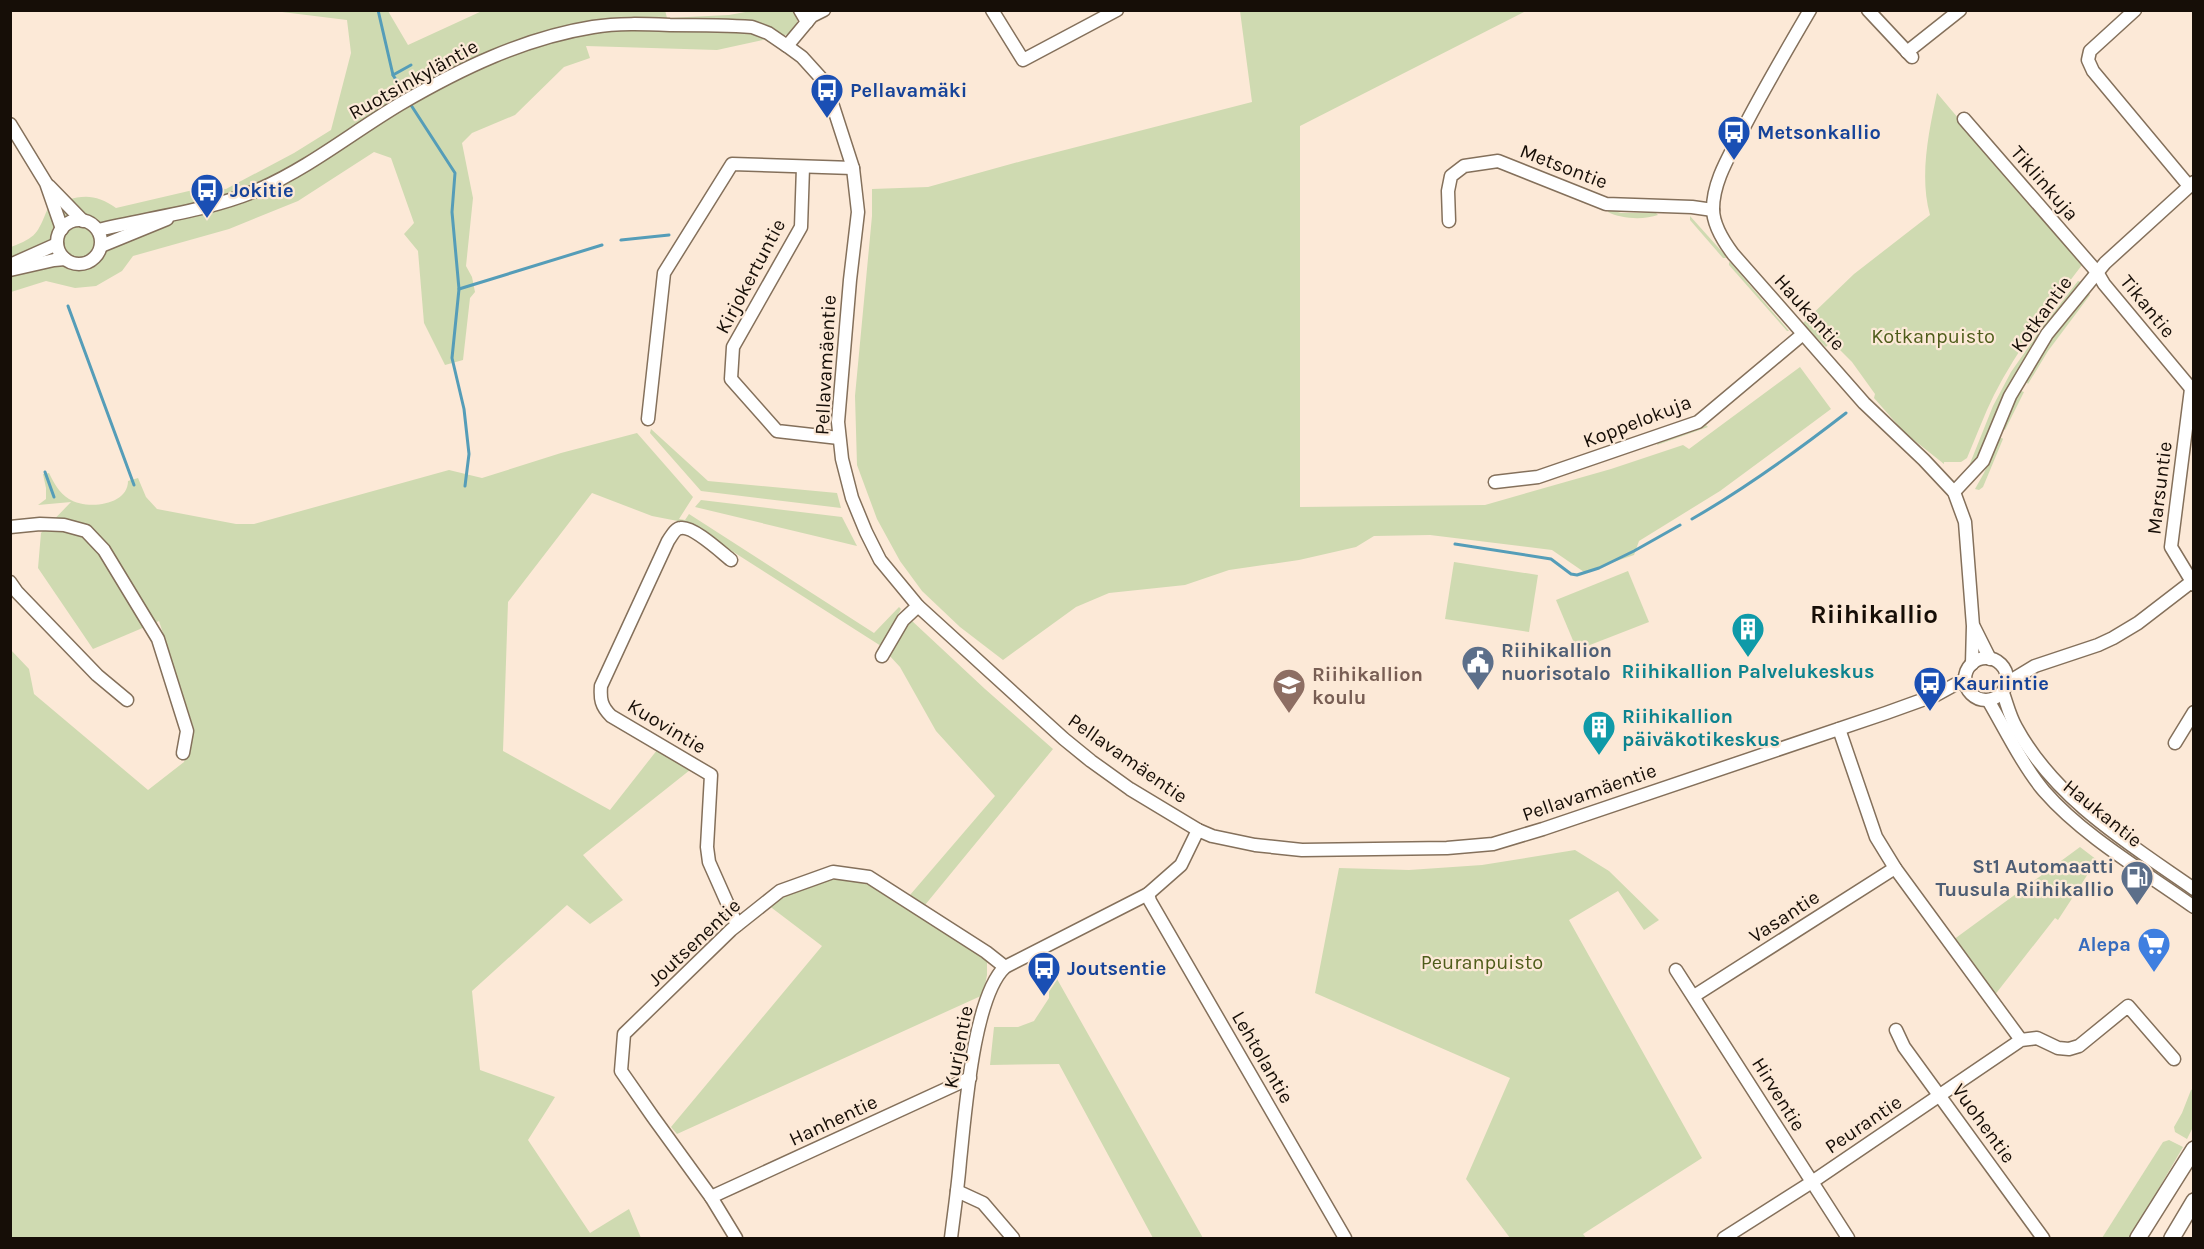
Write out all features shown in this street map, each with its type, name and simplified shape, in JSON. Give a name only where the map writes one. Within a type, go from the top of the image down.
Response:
[{"type":"main road","points":[[2138,1239],[2193,1149]]},
{"type":"main road","points":[[2147,1225],[2173,1238],[2189,1219],[2193,1201]]},
{"type":"main road","points":[[2158,1207],[2189,1219]]},
{"type":"street","points":[[800,10],[807,22]]},
{"type":"street","points":[[787,46],[812,16],[824,10]]},
{"type":"street","points":[[992,10],[1023,60],[1118,10]]},
{"type":"street","points":[[1713,210],[1718,183],[1728,158],[1759,98],[1810,10]]},
{"type":"street","points":[[1868,10],[1910,55],[1960,10]]},
{"type":"street","points":[[2135,10],[2090,51],[2088,60],[2098,76],[2191,184]]},
{"type":"street","name":"Ruotsinkyläntie","points":[[101,246],[176,215],[260,189],[304,166],[441,81],[484,60],[557,34],[595,26],[631,24],[752,27],[768,33],[787,46]]},
{"type":"street","name":"Pellavamäentie","points":[[787,46],[802,57],[821,78],[832,103],[853,168],[857,189],[858,213],[838,423],[842,459],[852,498],[880,560],[918,606],[1064,739],[1130,789],[1198,830],[1230,841],[1302,850],[1474,847],[1543,829],[1839,729],[1936,695],[1965,679]]},
{"type":"street","name":"Tiklinkuja","points":[[1965,118],[2097,272]]},
{"type":"street","points":[[10,124],[46,183],[62,229],[57,244],[60,252],[73,264],[91,261],[98,255],[101,237],[98,230],[91,224],[75,221],[62,229]]},
{"type":"street","name":"Metsontie","points":[[1449,220],[1448,191],[1451,176],[1464,166],[1498,161],[1606,204],[1692,207],[1713,210]]},
{"type":"street","points":[[648,419],[664,273],[732,164],[853,168]]},
{"type":"street","name":"Kirjokertuntie","points":[[803,167],[801,227],[733,347],[731,379],[777,431],[839,438]]},
{"type":"street","points":[[46,183],[83,221]]},
{"type":"street","name":"Kotkantie","points":[[1954,492],[1983,461],[2014,389],[2046,334],[2097,272],[2191,184]]},
{"type":"street","name":"Haukantie","points":[[1713,210],[1725,243],[1864,403],[1954,492],[1965,522],[1973,626],[1972,664]]},
{"type":"street","name":"Ruotsinkyläntie","points":[[98,230],[154,217],[176,215]]},
{"type":"street","points":[[10,265],[57,244]]},
{"type":"street","points":[[10,270],[65,259]]},
{"type":"street","name":"Tikantie","points":[[2097,272],[2104,284],[2191,385]]},
{"type":"street","name":"Koppelokuja","points":[[1495,482],[1538,477],[1698,422],[1803,334]]},
{"type":"street","name":"Marsuntie","points":[[2191,385],[2171,548],[2192,584]]},
{"type":"street","points":[[10,527],[40,524],[64,525],[86,531],[104,550],[158,639],[187,731],[183,753]]},
{"type":"street","name":"Kuovintie","points":[[730,560],[691,530],[682,527],[676,530],[668,541],[601,686],[600,697],[603,708],[611,716],[711,775],[707,847],[709,862],[737,925]]},
{"type":"street","points":[[10,582],[97,675],[127,700]]},
{"type":"street","points":[[2035,666],[1988,700],[1975,697],[1970,692],[1965,679],[1972,664],[1983,658],[1990,658],[2004,668],[2035,666],[2098,645],[2138,623],[2192,584]]},
{"type":"street","points":[[882,656],[903,620],[918,606]]},
{"type":"street","name":"Haukantie","points":[[1973,626],[1990,658]]},
{"type":"street","points":[[2004,668],[2005,688]]},
{"type":"street","name":"Haukantie","points":[[2005,688],[2015,726],[2054,780],[2090,813],[2193,889]]},
{"type":"street","name":"Pellavamäentie","points":[[1936,695],[1970,692]]},
{"type":"street","name":"Haukantie","points":[[1988,700],[2043,789],[2056,803],[2105,844],[2193,907]]},
{"type":"street","points":[[2175,743],[2193,712]]},
{"type":"street","points":[[1839,729],[1876,837],[1894,868],[2021,1040],[2037,1038],[2058,1048],[2079,1047],[2128,1006],[2174,1059]]},
{"type":"street","points":[[1005,967],[1148,894],[1181,864],[1198,830]]},
{"type":"street","name":"Vasantie","points":[[1694,996],[1894,868]]},
{"type":"street","name":"Joutsenentie","points":[[736,1239],[711,1197],[621,1071],[624,1034],[737,925],[780,891],[833,872],[869,877],[986,952],[1005,967]]},
{"type":"street","name":"Lehtolantie","points":[[1148,894],[1345,1239]]},
{"type":"street","name":"Kurjentie","points":[[951,1239],[970,1078],[980,1018],[997,974],[1005,967]]},
{"type":"street","name":"Hirventie","points":[[1676,970],[1848,1239]]},
{"type":"street","name":"Vuohentie","points":[[1896,1030],[1904,1047],[2043,1239]]},
{"type":"street","name":"Peurantie","points":[[1724,1239],[2021,1040]]},
{"type":"street","name":"Hanhentie","points":[[711,1197],[970,1078]]},
{"type":"street","points":[[957,1191],[983,1203],[1013,1239]]},
{"type":"green space","points":[[665,10],[667,18],[729,15],[751,11],[802,11],[797,21],[799,32],[717,50],[586,46],[590,58],[564,67],[515,115],[472,133],[462,143],[473,198],[466,266],[472,277],[475,292],[470,298],[463,360],[445,365],[424,323],[418,251],[404,234],[414,223],[391,158],[374,152],[298,201],[229,229],[133,256],[122,271],[96,286],[75,288],[46,281],[11,292],[11,247],[35,234],[48,208],[66,200],[83,197],[99,199],[116,208],[206,187],[226,189],[294,153],[331,130],[351,53],[347,20],[274,11],[388,11],[408,45],[482,11]]},
{"type":"green space","points":[[1240,11],[1526,11],[1300,126],[1300,507],[1485,505],[1611,469],[1683,445],[1689,449],[1800,367],[1831,409],[1720,491],[1639,541],[1634,555],[1584,572],[1552,550],[1430,535],[1374,536],[1356,547],[1299,560],[1229,570],[1185,585],[1109,593],[1076,607],[1003,660],[960,627],[922,591],[900,561],[877,519],[857,465],[855,396],[872,216],[872,189],[928,187],[1252,102]]},
{"type":"green space","name":"Kotkanpuisto","points":[[1937,93],[2082,265],[2013,361],[1990,403],[1967,458],[1961,462],[1944,462],[1944,464],[1905,433],[1874,398],[1875,394],[1852,362],[1831,341],[1826,347],[1802,324],[1854,274],[1930,215],[1925,169],[1928,138]]},
{"type":"green space","points":[[1609,209],[1621,213],[1656,213],[1658,215],[1633,218],[1613,214],[1608,212]]},
{"type":"green space","points":[[1690,216],[1726,258],[1723,258],[1690,220]]},
{"type":"green space","points":[[1729,262],[1731,263],[1789,331],[1729,265]]},
{"type":"green space","points":[[2078,281],[2081,282],[2080,285],[2035,344],[2015,376],[1998,409],[1984,448],[1969,466],[1993,406],[2011,372]]},
{"type":"green space","points":[[2088,292],[2090,295],[2048,351],[2028,384],[2025,380],[2046,346]]},
{"type":"green space","points":[[2024,392],[2005,430],[2002,428],[2017,393]]},
{"type":"green space","points":[[1706,425],[1708,427],[1657,445],[1658,442]]},
{"type":"green space","points":[[651,429],[708,481],[837,493],[841,508],[701,491],[650,433]]},
{"type":"green space","points":[[637,433],[693,497],[679,519],[685,520],[689,514],[874,633],[899,607],[901,609],[881,646],[688,523],[652,516],[592,493],[508,602],[503,751],[610,810],[661,745],[695,766],[583,855],[623,900],[590,924],[567,905],[472,991],[480,1070],[555,1097],[528,1140],[590,1233],[629,1209],[641,1238],[11,1238],[10,649],[29,669],[34,694],[148,790],[184,762],[194,729],[159,621],[93,649],[38,568],[41,533],[71,502],[38,505],[46,499],[43,474],[49,473],[62,494],[76,502],[95,505],[114,501],[126,489],[128,481],[138,478],[146,497],[157,509],[236,524],[254,524],[449,470],[482,478],[561,453]]},
{"type":"green space","points":[[2002,438],[1983,487],[1979,490],[1975,489],[1998,439]]},
{"type":"green space","points":[[701,500],[842,517],[857,546],[695,507]]},
{"type":"green space","points":[[1454,562],[1538,575],[1529,632],[1445,619]]},
{"type":"green space","points":[[1628,571],[1649,622],[1577,650],[1556,600]]},
{"type":"green space","points":[[911,620],[1053,749],[925,905],[910,895],[995,796],[936,731],[900,667],[888,654],[906,624]]},
{"type":"green space","points":[[2080,847],[2097,860],[2058,920],[2055,918],[1994,996],[1953,940]]},
{"type":"green space","name":"Peuranpuisto","points":[[1575,850],[1609,871],[1659,920],[1644,930],[1618,891],[1569,920],[1702,1158],[1583,1234],[1586,1238],[1510,1238],[1466,1179],[1510,1078],[1315,993],[1339,868],[1409,870],[1482,865]]},
{"type":"green space","points":[[833,876],[867,880],[987,961],[983,995],[677,1134],[671,1127],[822,946],[768,905],[781,894]]},
{"type":"green space","points":[[1048,963],[1203,1238],[1153,1238],[1059,1064],[990,1065],[994,1027],[1018,1027],[1034,1021],[1049,998],[1049,980],[1042,966]]},
{"type":"green space","points":[[2193,1089],[2193,1127],[2187,1139],[2175,1132],[2174,1127]]},
{"type":"green space","points":[[2169,1140],[2183,1147],[2130,1238],[2102,1238],[2163,1142]]},
{"type":"waterway","points":[[378,10],[393,75],[406,96]]},
{"type":"waterway","points":[[393,75],[411,65]]},
{"type":"waterway","points":[[409,102],[455,173],[452,212],[459,289],[452,358],[464,409],[469,454],[465,486]]},
{"type":"waterway","points":[[621,240],[669,235]]},
{"type":"waterway","points":[[459,289],[602,245]]},
{"type":"waterway","points":[[68,306],[134,485]]},
{"type":"waterway","points":[[1692,519],[1771,469],[1846,413]]},
{"type":"waterway","points":[[45,472],[54,497]]},
{"type":"waterway","points":[[1455,544],[1551,559],[1571,574],[1577,575],[1599,568],[1680,525]]},
{"type":"place","name":"Pellavamäki","points":[[827,119]]},
{"type":"place","name":"Metsonkallio","points":[[1734,161]]},
{"type":"place","name":"Jokitie","points":[[207,219]]},
{"type":"place","name":"Riihikallion Palvelukeskus","points":[[1748,658]]},
{"type":"place","name":"Riihikallion nuorisotalo","points":[[1478,691]]},
{"type":"place","name":"Kauriintie","points":[[1930,712]]},
{"type":"place","name":"Riihikallion koulu","points":[[1289,714]]},
{"type":"place","name":"Riihikallion päiväkotikeskus","points":[[1599,756]]},
{"type":"place","name":"St1 Automaatti Tuusula Riihikallio","points":[[2137,906]]},
{"type":"place","name":"Alepa","points":[[2154,973]]},
{"type":"place","name":"Joutsentie","points":[[1044,997]]},
{"type":"district","name":"Riihikallio","points":[[1874,614]]}]
